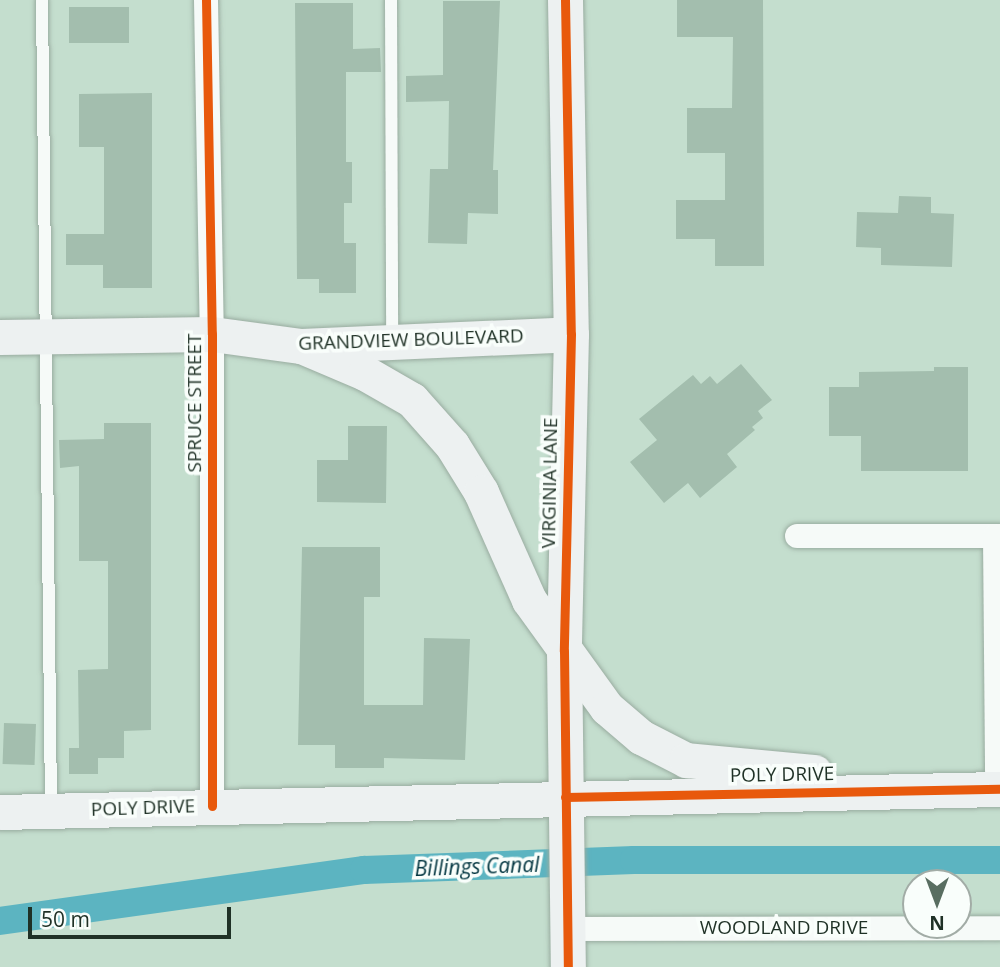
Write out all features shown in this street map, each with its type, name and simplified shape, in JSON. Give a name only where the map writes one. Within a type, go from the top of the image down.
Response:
[{"type":"street","name":"SPRUCE STREET","points":[[206,0],[212,334],[212,806]]},
{"type":"street","name":"VIRGINIA LANE","points":[[565,0],[571,334],[564,651],[568,967]]},
{"type":"street","name":"GRANDVIEW BOULEVARD","points":[[0,337],[212,334],[301,346],[571,334]]},
{"type":"street","points":[[301,346],[365,373],[412,400],[452,445],[481,492],[528,600],[607,708],[641,737],[686,760],[804,769],[882,790]]},
{"type":"street","points":[[797,536],[997,536],[998,789]]},
{"type":"street","name":"POLY DRIVE","points":[[0,812],[998,789]]},
{"type":"street","name":"WOODLAND DRIVE","points":[[568,929],[1000,928]]},
{"type":"lane","points":[[42,0],[43,336],[51,811]]},
{"type":"lane","points":[[391,0],[392,342]]},
{"type":"building","points":[[677,0],[763,0],[764,266],[715,266],[715,239],[676,239],[676,200],[725,200],[725,153],[687,153],[687,108],[732,108],[733,37],[677,37]]},
{"type":"building","points":[[443,1],[500,1],[493,170],[498,170],[498,214],[468,213],[467,244],[428,243],[430,169],[448,169],[449,101],[406,102],[406,76],[443,75]]},
{"type":"building","points":[[295,3],[353,3],[353,49],[380,48],[381,72],[346,72],[346,162],[352,162],[352,203],[344,203],[344,243],[356,243],[356,293],[319,293],[319,279],[297,279]]},
{"type":"building","points":[[69,7],[129,7],[129,43],[69,43]]},
{"type":"building","points":[[152,93],[152,288],[103,288],[103,265],[66,265],[66,234],[104,234],[104,147],[79,147],[79,94]]},
{"type":"building","points":[[899,196],[931,197],[931,213],[954,214],[952,267],[881,265],[881,248],[856,247],[857,212],[898,213]]},
{"type":"building","points":[[741,364],[772,400],[758,411],[763,418],[752,427],[755,430],[727,454],[737,467],[700,498],[688,483],[664,503],[630,462],[657,440],[639,419],[693,375],[701,384],[710,376],[717,384]]},
{"type":"building","points":[[934,367],[968,367],[968,471],[861,471],[861,436],[829,436],[829,387],[859,387],[859,372],[934,371]]},
{"type":"building","points":[[104,423],[151,423],[151,730],[124,731],[124,758],[98,758],[98,774],[69,774],[69,748],[79,748],[78,670],[108,669],[108,561],[79,561],[79,466],[60,468],[59,440],[104,439]]},
{"type":"building","points":[[348,426],[387,426],[386,503],[317,502],[317,460],[348,460]]},
{"type":"building","points":[[302,547],[380,547],[380,597],[364,597],[364,705],[423,705],[424,638],[470,639],[465,760],[384,758],[384,768],[335,768],[335,745],[298,745]]},
{"type":"building","points":[[4,723],[36,724],[35,765],[3,764]]},
{"type":"waterway","name":"Billings Canal","points":[[0,921],[364,870],[634,860],[1000,860]]},
{"type":"cycle path","points":[[206,0],[212,334],[212,806]]},
{"type":"cycle path","points":[[565,0],[571,334],[564,651],[568,967]]},
{"type":"cycle path","points":[[565,797],[1000,789]]}]
